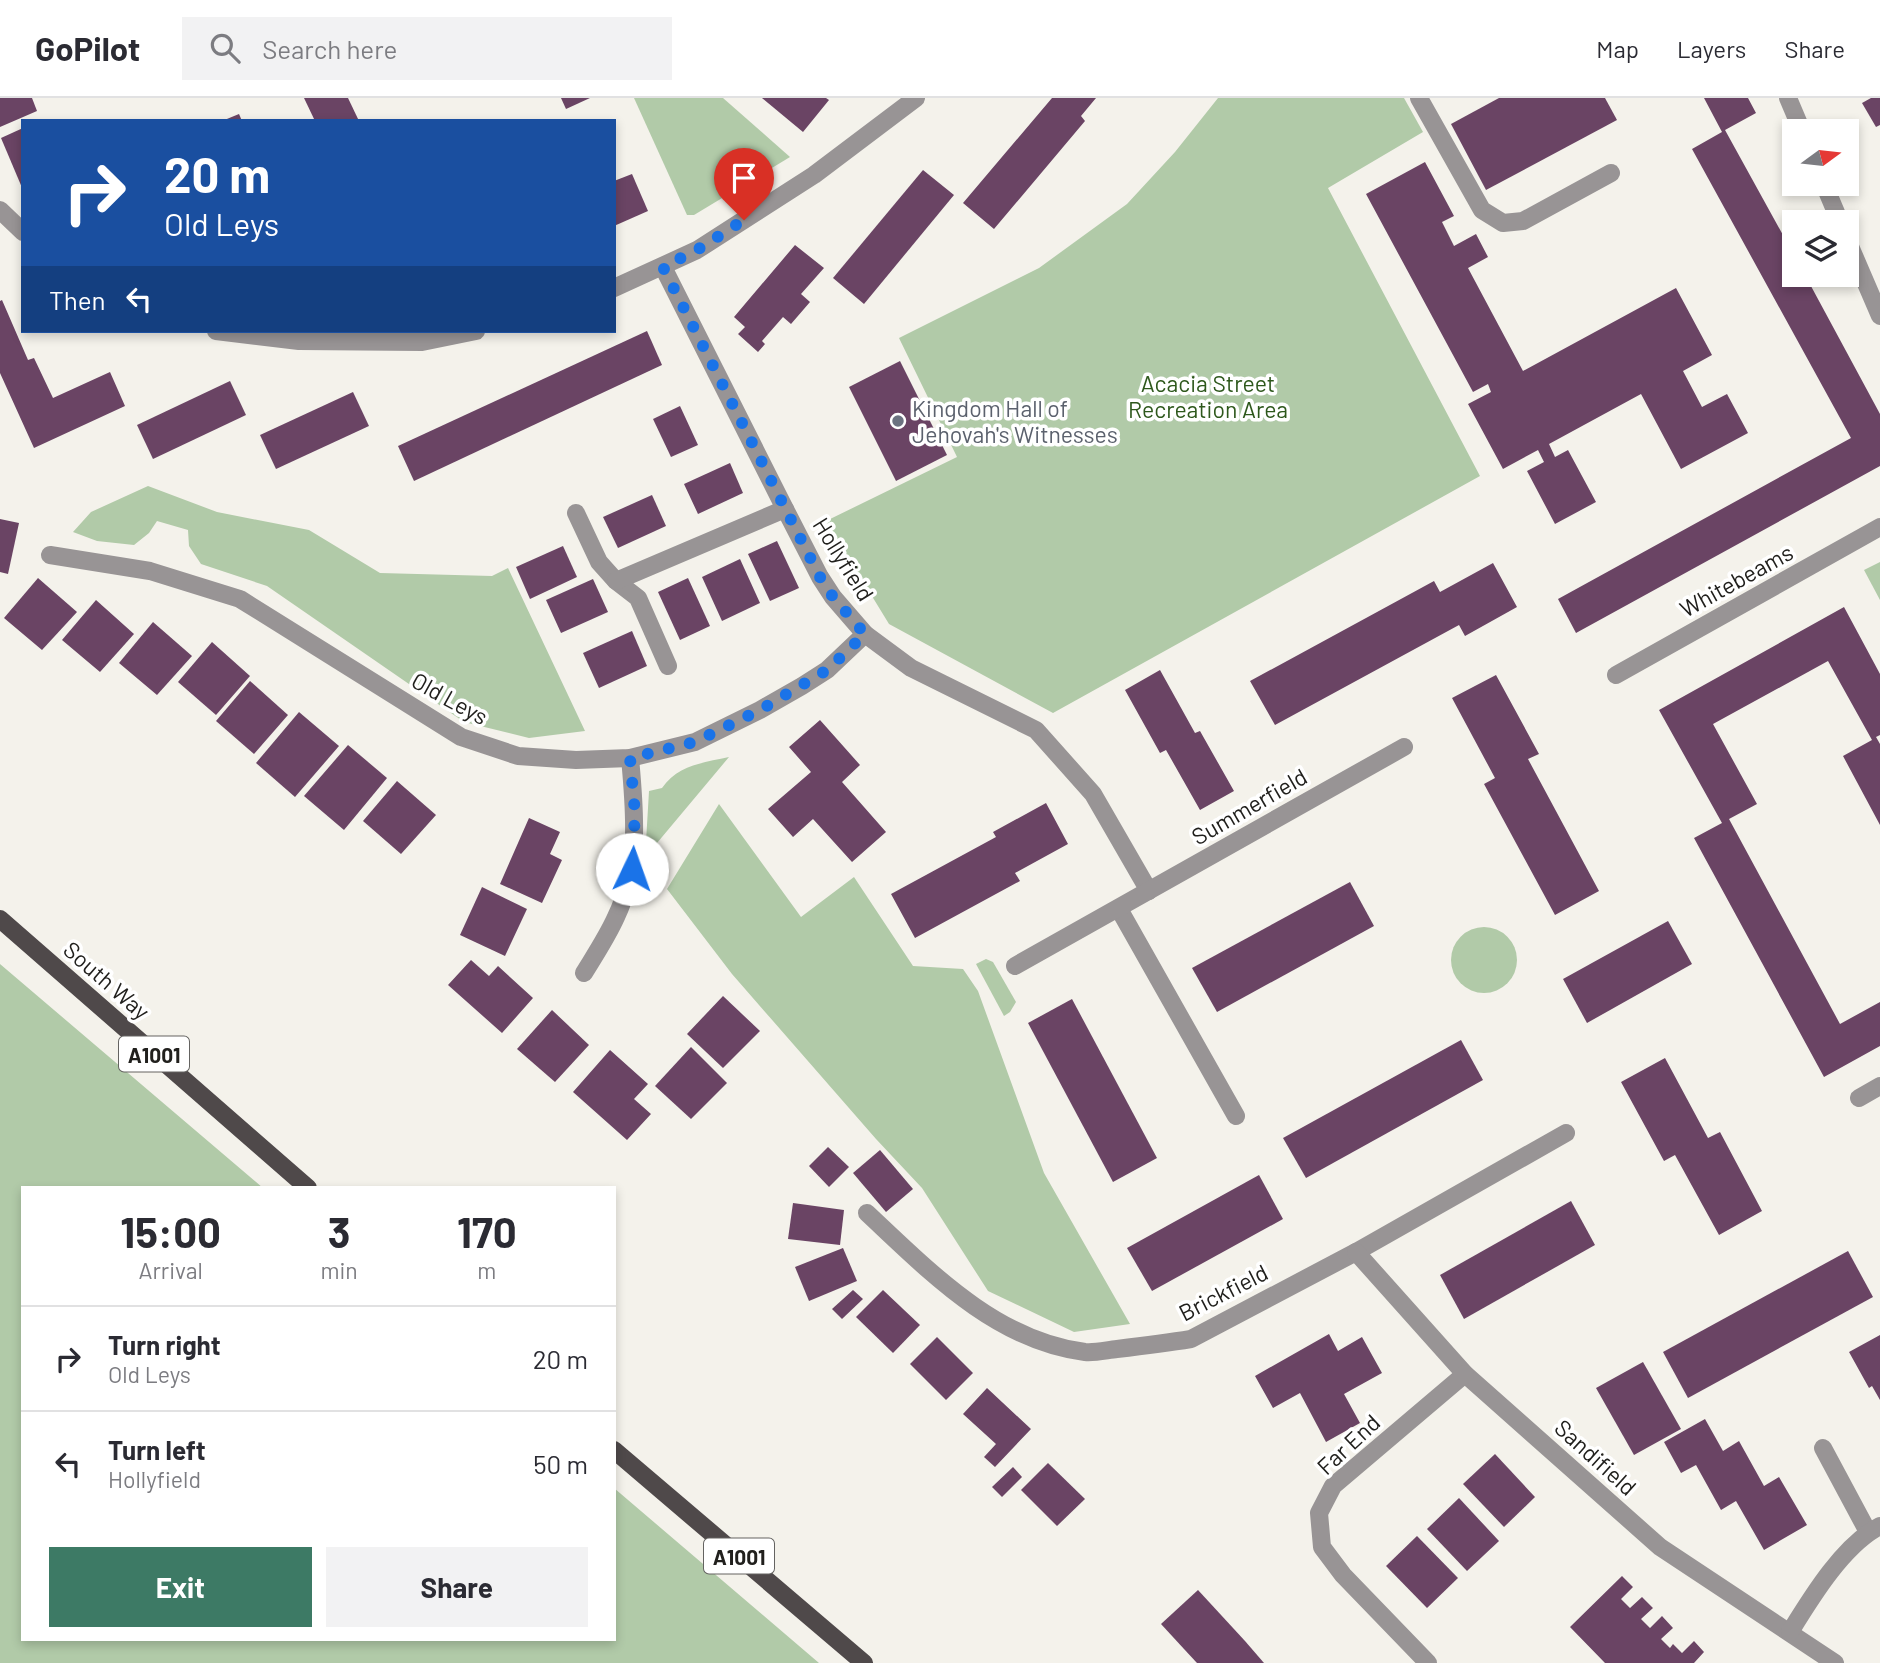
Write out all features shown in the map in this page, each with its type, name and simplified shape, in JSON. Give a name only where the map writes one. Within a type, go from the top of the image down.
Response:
[{"type":"main road","name":"South Way","points":[[0,919],[306,1186]]},
{"type":"main road","name":"A1001","points":[[616,1452],[864,1663]]},
{"type":"street","points":[[616,287],[697,250],[814,175],[916,98]]},
{"type":"street","points":[[1419,98],[1482,210],[1503,223],[1523,221],[1611,173]]},
{"type":"street","points":[[1788,98],[1797,119]]},
{"type":"street","points":[[0,210],[21,230]]},
{"type":"street","name":"Hollyfield","points":[[663,267],[827,587],[865,634],[911,668],[1036,730],[1093,794],[1149,891]]},
{"type":"street","points":[[1859,267],[1880,316]]},
{"type":"street","points":[[233,333],[299,341],[400,342],[422,342],[466,333]]},
{"type":"street","points":[[616,581],[785,509]]},
{"type":"street","points":[[576,513],[599,562],[616,581],[638,598],[668,666]]},
{"type":"street","name":"Whitebeams","points":[[1616,675],[1880,527]]},
{"type":"street","name":"Old Leys","points":[[50,555],[150,571],[240,599],[461,737],[518,756],[576,760],[630,758],[695,742],[760,710],[827,670],[865,634]]},
{"type":"street","name":"Summerfield","points":[[1015,966],[1404,747]]},
{"type":"street","points":[[584,974],[617,916],[632,869],[635,813],[630,758]]},
{"type":"street","points":[[1119,909],[1236,1116]]},
{"type":"street","points":[[1859,1098],[1880,1086]]},
{"type":"street","name":"Brickfield","points":[[867,1213],[935,1276],[996,1321],[1045,1342],[1087,1353],[1191,1339],[1356,1252],[1566,1133]]},
{"type":"street","name":"Sandifield","points":[[1356,1252],[1465,1374],[1660,1547],[1835,1663]]},
{"type":"street","name":"Far End","points":[[1428,1663],[1343,1575],[1322,1547],[1319,1513],[1333,1486],[1465,1374]]},
{"type":"street","points":[[1790,1632],[1818,1585],[1874,1530],[1823,1448]]},
{"type":"green space","points":[[634,98],[723,98],[790,157],[694,215],[687,215]]},
{"type":"green space","name":"Acacia Street Recreation Area","points":[[1218,98],[1404,98],[1423,132],[1328,188],[1480,476],[1053,713],[889,624],[826,521],[957,457],[899,338],[1039,268],[1127,204],[1175,152]]},
{"type":"green space","points":[[148,486],[217,512],[309,530],[380,573],[492,576],[508,568],[585,731],[529,738],[464,722],[267,586],[201,564],[189,546],[188,530],[157,521],[149,533],[134,545],[97,541],[73,532],[91,512]]},
{"type":"green space","points":[[1880,562],[1880,600],[1864,570]]},
{"type":"green space","points":[[729,757],[657,843],[646,842],[649,791],[662,788],[675,774],[691,766]]},
{"type":"green space","points":[[719,804],[801,917],[854,877],[913,966],[963,969],[978,991],[1044,1173],[1130,1324],[1074,1332],[988,1291],[922,1188],[732,974],[667,889]]},
{"type":"green space","points":[[1484,927],[1507,937],[1517,960],[1507,983],[1484,993],[1461,983],[1451,960],[1461,937]]},
{"type":"green space","points":[[986,959],[993,962],[1016,1002],[1004,1016],[976,964]]},
{"type":"green space","points":[[0,964],[261,1186],[21,1186],[21,1641],[616,1641],[616,1490],[819,1663],[0,1663]]},
{"type":"building","points":[[0,98],[32,98],[37,111],[0,127]]},
{"type":"building","points":[[304,98],[348,98],[358,119],[314,119]]},
{"type":"building","points":[[561,98],[590,98],[566,109]]},
{"type":"building","points":[[762,98],[826,98],[829,100],[803,132]]},
{"type":"building","points":[[1052,98],[1096,98],[1081,116],[1085,121],[994,229],[963,203]]},
{"type":"building","points":[[1499,98],[1605,98],[1617,120],[1486,190],[1451,124]]},
{"type":"building","points":[[1704,98],[1748,98],[1756,113],[1725,130],[1782,233],[1782,287],[1811,287],[1880,414],[1880,466],[1576,633],[1558,599],[1851,438],[1692,149],[1722,132]]},
{"type":"building","points":[[1871,98],[1880,98],[1880,125],[1876,127],[1862,103]]},
{"type":"building","points":[[239,114],[241,119],[227,119]]},
{"type":"building","points":[[21,129],[21,185],[1,138]]},
{"type":"building","points":[[1425,162],[1454,216],[1442,222],[1454,246],[1476,234],[1488,257],[1468,268],[1523,371],[1676,288],[1712,355],[1683,371],[1702,407],[1727,394],[1748,433],[1681,469],[1641,394],[1549,444],[1555,457],[1568,450],[1596,502],[1555,524],[1527,471],[1544,462],[1538,450],[1503,469],[1468,404],[1491,392],[1488,384],[1473,392],[1366,194]]},
{"type":"building","points":[[923,170],[954,195],[864,304],[833,278]]},
{"type":"building","points":[[632,174],[648,211],[616,225],[616,180]]},
{"type":"building","points":[[795,245],[824,268],[801,294],[810,302],[791,324],[783,317],[762,341],[765,344],[758,352],[738,334],[745,327],[734,317]]},
{"type":"building","points":[[2,300],[28,360],[34,358],[53,398],[110,372],[125,406],[34,448],[0,373]]},
{"type":"building","points":[[647,331],[662,365],[414,481],[398,446]]},
{"type":"building","name":"Kingdom Hall of Jehovah's Witnesses","points":[[900,361],[947,455],[896,481],[849,387]]},
{"type":"building","points":[[230,381],[246,415],[153,459],[137,425]]},
{"type":"building","points":[[353,392],[369,426],[276,469],[260,435]]},
{"type":"building","points":[[680,406],[698,445],[671,457],[653,419]]},
{"type":"building","points":[[730,463],[743,493],[698,514],[684,484]]},
{"type":"building","points":[[652,495],[666,526],[618,548],[603,517]]},
{"type":"building","points":[[0,519],[19,523],[8,574],[0,572]]},
{"type":"building","points":[[777,541],[799,588],[770,601],[748,554]]},
{"type":"building","points":[[563,546],[577,577],[530,599],[516,567]]},
{"type":"building","points":[[740,559],[760,603],[722,621],[702,577]]},
{"type":"building","points":[[1493,563],[1517,607],[1465,636],[1459,625],[1275,725],[1250,681],[1434,581],[1440,592]]},
{"type":"building","points":[[38,578],[77,612],[42,650],[4,618]]},
{"type":"building","points":[[688,578],[710,626],[680,640],[658,592]]},
{"type":"building","points":[[593,579],[608,612],[561,633],[546,600]]},
{"type":"building","points":[[96,600],[134,634],[100,672],[62,640]]},
{"type":"building","points":[[1844,607],[1880,674],[1880,735],[1876,737],[1880,744],[1880,825],[1843,756],[1872,740],[1828,661],[1713,724],[1757,804],[1729,819],[1840,1024],[1880,1002],[1880,1046],[1824,1077],[1694,838],[1722,823],[1659,710]]},
{"type":"building","points":[[153,622],[192,656],[157,695],[119,663]]},
{"type":"building","points":[[632,631],[647,666],[599,688],[583,653]]},
{"type":"building","points":[[212,642],[250,676],[216,715],[178,682]]},
{"type":"building","points":[[1160,670],[1195,733],[1200,731],[1234,791],[1200,810],[1166,750],[1160,753],[1125,690]]},
{"type":"building","points":[[1496,675],[1539,754],[1528,759],[1599,891],[1555,915],[1484,784],[1495,778],[1452,698]]},
{"type":"building","points":[[250,681],[288,715],[254,754],[216,721]]},
{"type":"building","points":[[299,712],[339,746],[295,797],[256,763]]},
{"type":"building","points":[[820,720],[860,765],[842,782],[886,832],[852,862],[813,819],[793,837],[768,809],[811,772],[789,747]]},
{"type":"building","points":[[348,745],[387,778],[344,830],[304,796]]},
{"type":"building","points":[[397,781],[436,815],[401,854],[363,821]]},
{"type":"building","points":[[1046,803],[1068,844],[1015,873],[1020,881],[915,938],[891,894],[996,837],[993,832]]},
{"type":"building","points":[[529,818],[560,832],[550,854],[562,860],[542,903],[500,884]]},
{"type":"building","points":[[1350,882],[1374,926],[1217,1012],[1192,968]]},
{"type":"building","points":[[482,887],[527,909],[505,956],[460,935]]},
{"type":"building","points":[[1668,921],[1692,964],[1587,1023],[1563,979]]},
{"type":"building","points":[[471,960],[489,976],[498,966],[533,998],[502,1033],[448,985]]},
{"type":"building","points":[[723,996],[760,1031],[723,1068],[687,1034]]},
{"type":"building","points":[[1072,999],[1157,1158],[1113,1182],[1028,1023]]},
{"type":"building","points":[[552,1010],[589,1045],[555,1082],[517,1049]]},
{"type":"building","points":[[1461,1040],[1483,1080],[1306,1178],[1283,1138]]},
{"type":"building","points":[[691,1047],[727,1083],[691,1119],[655,1086]]},
{"type":"building","points":[[610,1050],[648,1084],[634,1099],[651,1114],[627,1140],[573,1092]]},
{"type":"building","points":[[1665,1058],[1708,1138],[1720,1132],[1762,1211],[1719,1235],[1675,1155],[1664,1161],[1621,1082]]},
{"type":"building","points":[[828,1147],[849,1167],[829,1187],[809,1166]]},
{"type":"building","points":[[880,1150],[913,1189],[886,1212],[853,1173]]},
{"type":"building","points":[[1259,1175],[1283,1219],[1152,1291],[1127,1248]]},
{"type":"building","points":[[1571,1201],[1595,1245],[1464,1319],[1440,1275]]},
{"type":"building","points":[[793,1203],[844,1210],[840,1245],[788,1239]]},
{"type":"building","points":[[843,1248],[857,1281],[809,1301],[795,1267]]},
{"type":"building","points":[[1848,1251],[1873,1297],[1688,1398],[1663,1352]]},
{"type":"building","points":[[853,1290],[863,1299],[842,1319],[832,1309]]},
{"type":"building","points":[[883,1290],[920,1325],[893,1353],[856,1317]]},
{"type":"building","points":[[1329,1334],[1338,1351],[1362,1337],[1382,1373],[1344,1394],[1360,1423],[1326,1442],[1300,1393],[1273,1408],[1255,1376]]},
{"type":"building","points":[[1880,1335],[1880,1400],[1872,1386],[1869,1388],[1849,1352]]},
{"type":"building","points":[[937,1337],[973,1373],[946,1400],[910,1364]]},
{"type":"building","points":[[1643,1362],[1681,1429],[1634,1455],[1596,1388]]},
{"type":"building","points":[[987,1388],[1031,1429],[995,1467],[984,1457],[996,1444],[963,1414]]},
{"type":"building","points":[[1705,1419],[1723,1451],[1739,1441],[1764,1486],[1779,1477],[1807,1525],[1764,1550],[1736,1501],[1721,1510],[1696,1465],[1681,1473],[1664,1442]]},
{"type":"building","points":[[1495,1454],[1535,1497],[1504,1527],[1463,1484]]},
{"type":"building","points":[[1048,1463],[1085,1499],[1057,1526],[1021,1490]]},
{"type":"building","points":[[1013,1467],[1022,1477],[1002,1497],[992,1487]]},
{"type":"building","points":[[1459,1498],[1499,1541],[1467,1571],[1427,1529]]},
{"type":"building","points":[[1417,1536],[1458,1578],[1427,1608],[1386,1566]]},
{"type":"building","points":[[1622,1576],[1633,1587],[1621,1599],[1630,1608],[1642,1597],[1653,1608],[1641,1619],[1650,1628],[1662,1616],[1673,1628],[1661,1639],[1670,1648],[1673,1644],[1682,1653],[1694,1641],[1704,1652],[1694,1663],[1605,1663],[1570,1627]]},
{"type":"building","points":[[1198,1590],[1264,1663],[1197,1663],[1161,1624]]},
{"type":"place","name":"Kingdom Hall of Jehovah's Witnesses","points":[[898,421]]},
{"type":"route","points":[[632,869],[635,813],[630,758],[695,742],[760,710],[827,670],[865,634],[833,597],[820,577],[663,267],[697,250],[744,220]]}]
